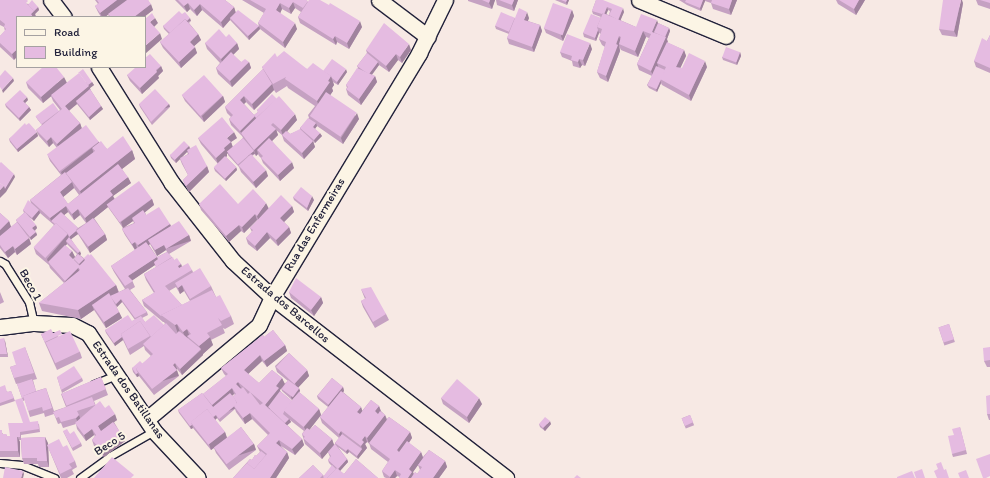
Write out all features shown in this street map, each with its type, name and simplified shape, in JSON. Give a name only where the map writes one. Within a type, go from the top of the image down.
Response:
[{"type":"street","points":[[51,0],[63,16]]},
{"type":"street","points":[[379,0],[428,37]]},
{"type":"street","name":"Rua das Enfermeiras","points":[[150,425],[259,325],[272,297],[428,37],[445,0]]},
{"type":"street","points":[[639,0],[726,36]]},
{"type":"street","name":"Estrada dos Barcellos","points":[[100,68],[171,182],[234,261],[272,297],[506,478]]},
{"type":"street","name":"Estrada dos Batillanas","points":[[0,327],[34,323],[72,325],[88,333],[150,425],[198,478]]},
{"type":"lane","name":"Beco 1","points":[[0,261],[5,264],[29,302],[34,323]]},
{"type":"lane","points":[[89,385],[116,375]]},
{"type":"lane","name":"Beco 5","points":[[80,478],[150,425]]},
{"type":"lane","points":[[0,463],[22,465],[54,478]]},
{"type":"building","points":[[0,0],[27,0],[28,1],[26,3],[34,11],[31,14],[32,16],[16,16],[16,50],[12,54],[0,43],[0,36],[6,29],[4,27],[5,24],[0,20]]},
{"type":"building","points":[[32,0],[38,7],[34,11],[28,5]]},
{"type":"building","points":[[97,0],[117,0],[100,13],[95,6],[99,3]]},
{"type":"building","points":[[127,0],[148,0],[151,4],[135,16],[110,16],[108,14]]},
{"type":"building","points":[[178,0],[225,0],[234,7],[221,22],[200,4],[194,10],[188,3],[184,6]]},
{"type":"building","points":[[250,0],[308,1],[303,8],[293,2],[289,8],[280,3],[276,10],[295,23],[283,42],[258,23],[266,9]]},
{"type":"building","points":[[309,0],[320,0],[329,5],[330,3],[360,21],[347,43],[335,36],[333,39],[298,17]]},
{"type":"building","points":[[482,0],[490,0],[489,3]]},
{"type":"building","points":[[499,0],[514,0],[512,5]]},
{"type":"building","points":[[596,0],[603,0],[623,8],[618,20],[609,15],[612,9],[607,7],[604,14],[592,11]]},
{"type":"building","points":[[686,0],[703,0],[700,8],[685,2]]},
{"type":"building","points":[[712,0],[732,0],[729,9],[711,3]]},
{"type":"building","points":[[839,0],[859,0],[854,9]]},
{"type":"building","points":[[943,0],[961,0],[954,31],[939,29]]},
{"type":"building","points":[[980,0],[990,0],[990,3]]},
{"type":"building","points":[[553,3],[572,10],[563,35],[544,28]]},
{"type":"building","points":[[519,8],[527,12],[524,20],[540,25],[532,47],[507,38]]},
{"type":"building","points":[[238,10],[259,26],[248,36],[230,18]]},
{"type":"building","points":[[179,11],[182,14],[185,12],[190,18],[187,21],[185,19],[170,33],[163,26]]},
{"type":"building","points":[[501,12],[515,18],[509,32],[495,26]]},
{"type":"building","points":[[152,13],[155,18],[150,22],[160,33],[146,45],[146,18]]},
{"type":"building","points":[[603,13],[636,27],[641,14],[657,20],[652,32],[666,37],[651,71],[637,64],[651,34],[643,31],[635,51],[619,44],[621,37],[619,36],[616,44],[618,45],[606,76],[597,72],[606,42],[599,39],[602,29],[597,27]]},
{"type":"building","points":[[591,14],[601,18],[597,27],[598,30],[595,38],[583,33]]},
{"type":"building","points":[[185,19],[198,34],[190,42],[195,47],[179,62],[160,42]]},
{"type":"building","points":[[384,23],[409,44],[400,57],[396,54],[386,66],[366,50]]},
{"type":"building","points":[[658,23],[669,28],[665,37],[654,32]]},
{"type":"building","points":[[219,29],[226,37],[229,34],[237,43],[221,59],[205,43]]},
{"type":"building","points":[[567,34],[590,43],[583,60],[579,59],[578,62],[571,60],[572,56],[560,52]]},
{"type":"building","points":[[990,35],[990,68],[974,61],[982,38],[987,41]]},
{"type":"building","points":[[667,42],[684,50],[676,67],[682,68],[689,53],[705,61],[689,95],[660,79],[666,67],[657,63]]},
{"type":"building","points":[[726,47],[740,52],[736,62],[722,57]]},
{"type":"building","points":[[284,51],[307,69],[313,63],[331,76],[328,81],[330,82],[317,101],[285,79],[286,77],[273,84],[262,67],[275,53],[277,57]]},
{"type":"building","points":[[231,52],[241,62],[245,59],[249,62],[230,81],[216,68]]},
{"type":"building","points":[[367,53],[378,62],[369,74],[357,66]]},
{"type":"building","points":[[150,54],[161,66],[156,70],[157,72],[140,88],[127,75],[135,68],[146,68],[146,57]]},
{"type":"building","points":[[332,59],[346,69],[337,82],[323,71]]},
{"type":"building","points":[[656,66],[665,70],[657,89],[647,85]]},
{"type":"building","points":[[42,68],[57,68],[64,77],[41,97],[26,82]]},
{"type":"building","points":[[357,68],[375,76],[359,99],[346,89],[348,87],[346,85]]},
{"type":"building","points":[[83,69],[92,82],[88,85],[78,73]]},
{"type":"building","points":[[263,69],[272,84],[252,104],[244,96],[240,100],[255,116],[240,131],[229,119],[233,115],[225,107]]},
{"type":"building","points":[[5,70],[13,78],[2,90],[0,87],[0,76]]},
{"type":"building","points":[[79,73],[89,86],[65,106],[80,123],[57,144],[51,137],[47,141],[36,130],[62,109],[51,95]]},
{"type":"building","points":[[204,75],[223,96],[200,116],[182,95]]},
{"type":"building","points":[[90,89],[101,106],[89,117],[76,101]]},
{"type":"building","points":[[155,89],[169,104],[151,122],[139,104]]},
{"type":"building","points":[[20,90],[27,97],[23,101],[29,107],[19,118],[5,104]]},
{"type":"building","points":[[326,92],[357,113],[340,137],[310,116]]},
{"type":"building","points":[[272,94],[277,99],[256,118],[254,115],[258,112],[257,110]]},
{"type":"building","points":[[279,96],[295,114],[281,130],[273,123],[271,125],[276,129],[254,150],[241,133]]},
{"type":"building","points":[[53,103],[59,111],[41,124],[35,116]]},
{"type":"building","points":[[222,117],[234,132],[227,138],[231,142],[216,158],[198,138]]},
{"type":"building","points":[[308,118],[316,123],[313,127],[320,133],[314,140],[300,128]]},
{"type":"building","points":[[25,123],[26,125],[29,123],[37,132],[17,149],[9,139]]},
{"type":"building","points":[[86,125],[99,142],[60,171],[47,154]]},
{"type":"building","points":[[300,129],[313,141],[302,153],[282,135],[286,131],[290,134]]},
{"type":"building","points":[[123,136],[132,150],[80,191],[66,173],[95,151],[92,148],[101,141],[107,149]]},
{"type":"building","points":[[243,138],[254,151],[238,165],[227,151]]},
{"type":"building","points":[[269,138],[292,162],[278,175],[261,158],[263,156],[257,150]]},
{"type":"building","points":[[184,141],[189,146],[175,160],[170,155]]},
{"type":"building","points":[[196,145],[207,166],[186,186],[183,180],[188,175],[180,158],[189,154],[187,150]]},
{"type":"building","points":[[251,154],[266,170],[254,182],[239,166]]},
{"type":"building","points":[[225,156],[236,167],[225,179],[214,167]]},
{"type":"building","points":[[1,162],[14,174],[5,189],[0,183]]},
{"type":"building","points":[[118,164],[128,177],[110,191],[113,195],[85,218],[78,209],[72,214],[66,206],[50,218],[30,200],[65,172],[72,182],[60,192],[68,204]]},
{"type":"building","points":[[139,181],[152,199],[120,222],[107,205]]},
{"type":"building","points":[[0,183],[4,186],[0,190]]},
{"type":"building","points":[[220,184],[238,204],[253,189],[266,203],[257,216],[255,214],[242,227],[239,225],[226,236],[199,204]]},
{"type":"building","points":[[301,187],[312,196],[307,208],[293,197]]},
{"type":"building","points":[[281,195],[292,206],[280,218],[289,227],[276,240],[267,232],[255,246],[246,238],[253,230],[250,228]]},
{"type":"building","points":[[28,200],[39,210],[32,218],[23,210]]},
{"type":"building","points":[[159,207],[170,224],[138,245],[135,242],[132,244],[122,229],[135,223],[132,218],[143,210],[146,215]]},
{"type":"building","points":[[25,212],[36,225],[32,228],[36,232],[30,237],[16,220]]},
{"type":"building","points":[[61,212],[78,228],[69,237],[68,234],[56,223],[55,224],[51,221]]},
{"type":"building","points":[[0,213],[9,221],[0,230]]},
{"type":"building","points":[[93,218],[105,234],[88,247],[76,231]]},
{"type":"building","points":[[179,221],[189,235],[166,249],[164,245],[155,250],[148,240]]},
{"type":"building","points":[[17,222],[29,238],[15,249],[13,246],[5,252],[0,245],[0,236]]},
{"type":"building","points":[[56,223],[68,234],[45,258],[33,247]]},
{"type":"building","points":[[69,237],[80,251],[78,253],[66,241]]},
{"type":"building","points":[[146,242],[157,257],[128,276],[133,281],[125,286],[111,266]]},
{"type":"building","points":[[65,245],[72,251],[69,255],[80,266],[65,281],[48,262]]},
{"type":"building","points":[[167,252],[172,257],[156,267],[154,262],[158,259],[157,257]]},
{"type":"building","points":[[78,254],[84,259],[79,264],[74,259]]},
{"type":"building","points":[[88,254],[90,256],[86,260],[84,258]]},
{"type":"building","points":[[91,254],[116,285],[78,310],[39,303],[80,270],[78,267]]},
{"type":"building","points":[[173,257],[174,260],[177,258],[181,264],[178,266],[179,268],[188,263],[192,270],[165,286],[182,305],[161,316],[142,300],[155,292],[144,274]]},
{"type":"building","points":[[200,268],[211,286],[190,299],[182,285],[178,288],[175,283]]},
{"type":"building","points":[[296,278],[321,297],[311,310],[289,292]]},
{"type":"building","points":[[371,287],[386,314],[373,322],[361,301],[366,298],[361,289]]},
{"type":"building","points":[[128,288],[147,312],[135,318],[121,299],[116,304],[110,296]]},
{"type":"building","points":[[212,290],[216,297],[220,295],[231,316],[221,321],[218,318],[222,325],[207,333],[210,337],[199,346],[187,336],[191,334],[187,329],[183,332],[177,324],[175,325],[161,315]]},
{"type":"building","points":[[109,293],[119,312],[104,322],[92,305]]},
{"type":"building","points":[[128,315],[132,321],[141,316],[145,322],[154,315],[164,325],[151,337],[140,321],[121,334],[122,337],[114,343],[105,330]]},
{"type":"building","points":[[140,321],[150,336],[128,349],[121,334]]},
{"type":"building","points":[[166,323],[176,334],[179,331],[201,349],[180,369],[175,363],[173,365],[177,370],[152,389],[136,369],[153,354],[143,344]]},
{"type":"building","points":[[949,324],[954,339],[943,343],[939,327]]},
{"type":"building","points":[[51,329],[53,333],[60,330],[62,334],[45,342],[46,345],[41,334]]},
{"type":"building","points":[[273,330],[285,345],[264,361],[260,355],[244,370],[259,383],[272,370],[282,378],[276,386],[279,388],[265,405],[302,439],[292,449],[279,440],[276,443],[287,452],[270,478],[233,478],[247,463],[254,469],[267,454],[257,446],[270,433],[250,413],[243,418],[234,406],[237,403],[233,396],[236,394],[232,388],[212,405],[203,394],[228,374],[221,368],[263,335],[264,337]],"holes":[[[238,382],[250,392],[248,394],[243,387],[241,389],[236,384]],[[250,392],[263,403],[260,405]]]},
{"type":"building","points":[[70,331],[80,352],[55,363],[46,342]]},
{"type":"building","points":[[4,338],[7,354],[0,354],[0,339]]},
{"type":"building","points":[[25,347],[34,373],[14,378],[10,367],[16,365],[12,352]]},
{"type":"building","points":[[990,347],[990,360],[984,361],[983,348]]},
{"type":"building","points":[[289,353],[307,370],[294,384],[276,367]]},
{"type":"building","points":[[140,361],[143,364],[136,369],[138,373],[136,374],[132,368]]},
{"type":"building","points":[[74,366],[82,378],[61,390],[57,377]]},
{"type":"building","points":[[101,377],[106,389],[66,406],[61,394]]},
{"type":"building","points":[[332,378],[343,387],[328,405],[318,396]]},
{"type":"building","points":[[32,379],[36,391],[23,396],[24,397],[22,398],[17,384]]},
{"type":"building","points":[[457,379],[479,398],[467,417],[441,398]]},
{"type":"building","points":[[288,380],[299,388],[293,397],[282,389]]},
{"type":"building","points":[[5,385],[7,392],[11,391],[14,398],[0,403],[0,387]]},
{"type":"building","points":[[46,388],[52,408],[43,411],[42,407],[28,411],[23,396]]},
{"type":"building","points":[[280,391],[292,401],[283,414],[289,419],[285,423],[268,407]]},
{"type":"building","points":[[341,391],[361,407],[357,412],[360,414],[371,400],[379,406],[375,411],[378,414],[380,411],[385,415],[367,438],[365,436],[362,440],[364,442],[361,446],[341,431],[339,434],[320,417]]},
{"type":"building","points":[[299,392],[319,409],[303,427],[284,410]]},
{"type":"building","points":[[202,393],[213,407],[230,393],[237,404],[219,419],[216,415],[213,417],[207,409],[191,422],[192,425],[190,426],[178,410]]},
{"type":"building","points":[[990,395],[990,414],[987,414],[986,396]]},
{"type":"building","points":[[92,397],[95,405],[77,411],[79,415],[76,418],[61,422],[59,417],[56,418],[53,412]]},
{"type":"building","points":[[22,398],[30,422],[38,421],[39,429],[20,432],[20,437],[10,436],[8,423],[23,423],[15,400]]},
{"type":"building","points":[[100,401],[105,408],[109,405],[115,414],[98,426],[101,431],[113,422],[123,436],[102,451],[92,440],[96,435],[92,429],[84,435],[75,423]]},
{"type":"building","points":[[207,409],[225,432],[208,445],[190,422]]},
{"type":"building","points":[[690,415],[693,422],[685,426],[682,419]]},
{"type":"building","points":[[389,417],[410,432],[397,450],[399,452],[407,441],[421,452],[409,469],[412,472],[408,478],[399,478],[401,474],[395,470],[390,477],[382,471],[390,459],[369,443]]},
{"type":"building","points":[[545,417],[550,421],[543,428],[539,424]]},
{"type":"building","points":[[315,425],[332,439],[320,453],[303,438],[305,437],[302,434],[307,428],[310,430]]},
{"type":"building","points":[[241,427],[254,444],[226,464],[214,447]]},
{"type":"building","points":[[960,427],[966,450],[952,454],[948,436],[954,435],[952,429]]},
{"type":"building","points":[[67,429],[70,434],[74,431],[81,443],[72,448],[63,431]]},
{"type":"building","points":[[0,430],[2,430],[2,434],[6,434],[7,436],[17,436],[18,451],[0,451]]},
{"type":"building","points":[[342,434],[362,449],[357,456],[348,449],[346,451],[335,443]]},
{"type":"building","points":[[45,437],[47,461],[37,461],[37,458],[22,458],[21,438]]},
{"type":"building","points":[[59,439],[63,447],[67,445],[75,461],[69,464],[72,468],[60,474],[47,445]]},
{"type":"building","points":[[335,444],[347,459],[338,469],[328,460],[331,456],[328,452]]},
{"type":"building","points":[[429,450],[445,461],[433,478],[411,478],[415,472],[417,474],[422,467],[418,465]]},
{"type":"building","points":[[261,451],[266,455],[254,469],[247,463]]},
{"type":"building","points":[[990,454],[990,476],[983,478],[976,459]]},
{"type":"building","points":[[112,457],[134,475],[131,478],[94,478]]},
{"type":"building","points":[[356,459],[378,478],[327,478],[337,468],[344,474]]},
{"type":"building","points":[[941,462],[944,470],[946,469],[949,478],[937,478],[934,471],[938,469],[936,464]]},
{"type":"building","points":[[313,465],[323,475],[320,478],[299,478]]},
{"type":"building","points":[[332,465],[336,469],[327,478],[324,478],[323,477]]},
{"type":"building","points":[[5,467],[23,471],[21,478],[3,478]]},
{"type":"building","points":[[922,469],[925,478],[916,478],[914,472]]},
{"type":"building","points":[[966,470],[969,478],[960,478],[958,473]]},
{"type":"building","points":[[912,471],[915,478],[897,478],[897,477]]},
{"type":"building","points":[[577,475],[581,478],[574,478]]}]
